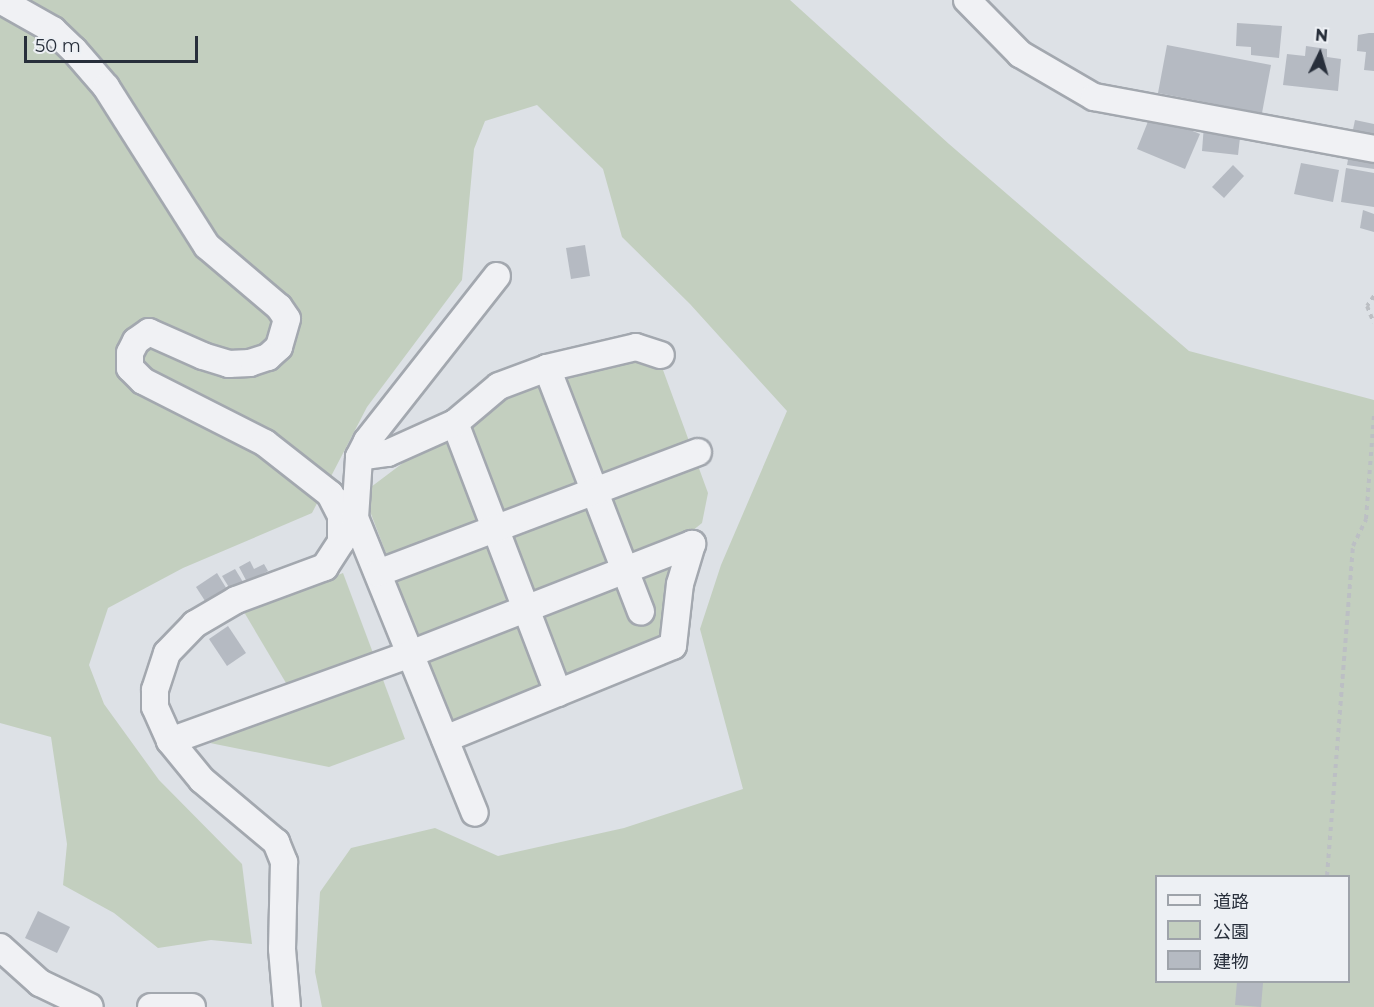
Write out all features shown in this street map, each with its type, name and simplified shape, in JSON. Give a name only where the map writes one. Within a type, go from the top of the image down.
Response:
[{"type":"street","points":[[0,0],[53,30],[74,50],[106,87],[207,246],[219,260],[279,307],[287,319],[279,347],[268,357],[250,363],[230,364],[203,356],[149,332],[136,341],[130,353],[130,368],[143,381],[266,443],[330,494],[355,518],[475,813]]},
{"type":"street","points":[[967,0],[1020,54],[1094,97],[1374,149]]},
{"type":"street","points":[[355,518],[359,457],[366,441],[497,276]]},
{"type":"street","points":[[359,457],[388,453],[455,423],[499,386],[548,368],[636,347],[661,355]]},
{"type":"street","points":[[548,368],[641,612]]},
{"type":"street","points":[[455,423],[558,693]]},
{"type":"street","points":[[378,573],[698,452]]},
{"type":"street","points":[[287,1007],[282,949],[284,862],[276,842],[202,780],[170,741],[155,708],[154,690],[167,653],[195,624],[236,600],[325,567],[341,542],[341,516],[330,494]]},
{"type":"street","points":[[170,741],[410,654],[692,543],[680,584],[673,646],[445,740]]},
{"type":"street","points":[[0,947],[39,983],[90,1007]]},
{"type":"street","points":[[151,1007],[192,1007]]},
{"type":"path","points":[[1374,296],[1367,306],[1374,323]]},
{"type":"path","points":[[1327,875],[1353,546],[1366,519],[1374,415]]},
{"type":"green space","points":[[0,0],[790,0],[949,144],[1189,351],[1374,400],[1374,1007],[322,1007],[315,972],[320,892],[351,848],[435,828],[498,856],[624,828],[743,789],[700,629],[721,565],[787,411],[690,304],[622,237],[603,169],[537,105],[485,121],[474,149],[462,280],[367,407],[312,513],[183,568],[108,608],[89,665],[104,704],[159,780],[242,864],[252,944],[211,940],[158,948],[114,913],[63,885],[67,844],[51,737],[0,723]]},
{"type":"green space","points":[[637,352],[659,359],[708,493],[702,523],[687,535],[665,644],[452,726],[363,493],[500,390]]},
{"type":"green space","points":[[343,573],[373,653],[286,683],[244,612]]},
{"type":"green space","points":[[382,677],[405,739],[329,767],[210,743]]},
{"type":"building","points":[[1237,23],[1282,26],[1279,58],[1251,55],[1251,47],[1236,46]]},
{"type":"building","points":[[1374,33],[1374,71],[1364,70],[1366,52],[1357,51],[1358,35]]},
{"type":"building","points":[[1167,45],[1271,65],[1262,113],[1158,93]]},
{"type":"building","points":[[1306,46],[1327,49],[1327,57],[1341,59],[1338,91],[1283,85],[1287,54],[1305,56]]},
{"type":"building","points":[[1151,114],[1200,134],[1185,169],[1137,149]]},
{"type":"building","points":[[1355,120],[1374,124],[1374,144],[1351,139]]},
{"type":"building","points":[[1204,125],[1241,129],[1238,155],[1202,151]]},
{"type":"building","points":[[1350,149],[1374,153],[1374,169],[1347,165]]},
{"type":"building","points":[[1301,163],[1339,170],[1333,202],[1294,194]]},
{"type":"building","points":[[1233,165],[1244,176],[1224,198],[1212,187]]},
{"type":"building","points":[[1346,168],[1374,173],[1374,207],[1341,202]]},
{"type":"building","points":[[1363,210],[1374,214],[1374,232],[1360,228]]},
{"type":"building","points":[[585,245],[590,276],[571,279],[566,248]]},
{"type":"building","points":[[250,561],[254,569],[264,564],[268,571],[247,582],[239,567]]},
{"type":"building","points":[[235,569],[243,582],[230,589],[222,576]]},
{"type":"building","points":[[217,573],[228,591],[207,604],[196,587]]},
{"type":"building","points":[[228,626],[246,653],[227,666],[209,639]]},
{"type":"building","points":[[38,911],[70,927],[57,953],[25,938]]},
{"type":"building","points":[[1237,983],[1263,983],[1261,1007],[1235,1005]]}]
